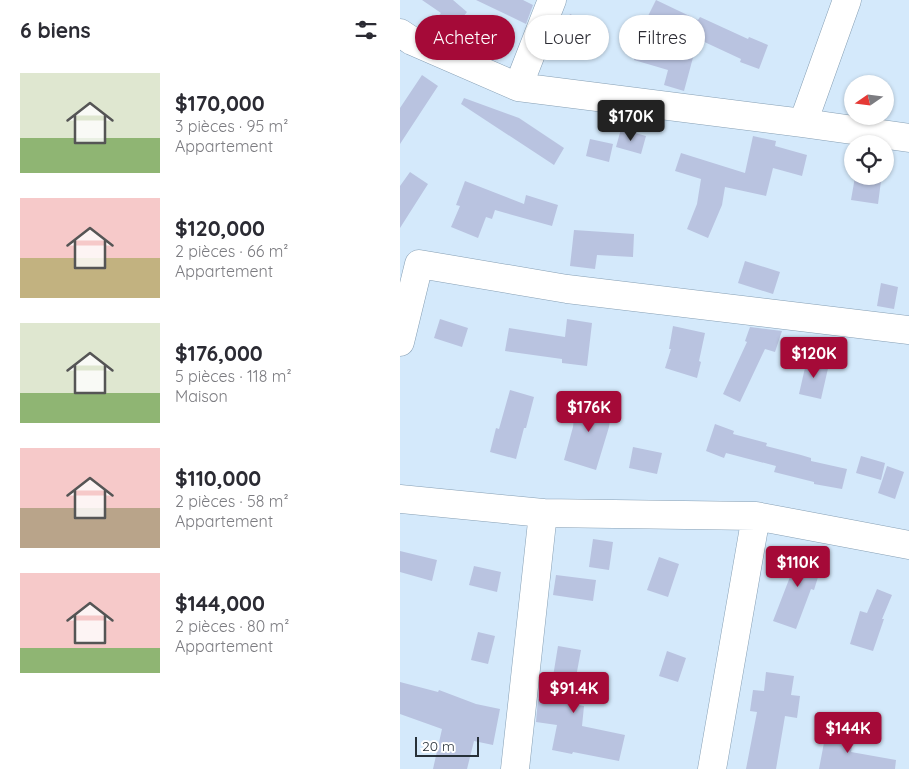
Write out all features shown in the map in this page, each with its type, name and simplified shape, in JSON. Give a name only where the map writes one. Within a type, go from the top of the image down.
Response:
[{"type":"street","points":[[518,87],[552,0]]},
{"type":"street","points":[[802,123],[846,0]]},
{"type":"street","points":[[400,33],[412,41],[518,87],[909,138]]},
{"type":"street","points":[[400,342],[419,264],[566,289],[909,330]]},
{"type":"street","points":[[400,499],[543,514],[756,516],[909,546]]},
{"type":"street","points":[[514,769],[543,514]]},
{"type":"street","points":[[712,769],[756,516]]},
{"type":"building","points":[[422,0],[453,0],[467,12],[465,15],[439,15],[441,13]]},
{"type":"building","points":[[476,0],[523,0],[533,5],[529,15],[525,15],[525,24],[515,19],[515,15],[507,15]]},
{"type":"building","points":[[656,0],[688,15],[648,15]]},
{"type":"building","points":[[705,19],[748,39],[749,37],[768,45],[759,69],[740,62],[741,59],[705,42]]},
{"type":"building","points":[[634,60],[692,60],[684,91],[664,85],[668,70]]},
{"type":"building","points":[[422,75],[438,86],[400,144],[400,108]]},
{"type":"building","points":[[464,98],[519,118],[564,148],[554,165],[461,104]]},
{"type":"building","points":[[621,129],[646,136],[641,154],[616,147]]},
{"type":"building","points":[[753,136],[776,141],[775,146],[807,155],[802,176],[773,168],[766,196],[725,187],[722,205],[708,238],[687,229],[697,204],[701,179],[675,171],[681,153],[745,173]]},
{"type":"building","points":[[590,139],[613,144],[609,162],[586,156]]},
{"type":"building","points":[[410,172],[428,184],[400,228],[400,186]]},
{"type":"building","points":[[465,181],[524,204],[526,195],[558,205],[552,226],[495,210],[492,219],[486,217],[478,238],[451,227],[460,206],[456,205]]},
{"type":"building","points":[[854,185],[880,185],[878,204],[851,200]]},
{"type":"building","points":[[574,230],[634,234],[633,257],[597,255],[595,269],[570,266]]},
{"type":"building","points":[[745,261],[780,272],[773,294],[738,283]]},
{"type":"building","points":[[881,283],[898,287],[894,309],[877,306]]},
{"type":"building","points":[[440,319],[468,328],[462,347],[434,338]]},
{"type":"building","points":[[567,319],[592,323],[587,366],[562,363],[562,359],[505,351],[509,328],[565,337]]},
{"type":"building","points":[[673,326],[705,333],[697,378],[665,368],[671,349],[669,349]]},
{"type":"building","points":[[750,327],[782,331],[775,352],[765,349],[740,402],[723,394],[747,342],[745,341]]},
{"type":"building","points":[[807,359],[829,364],[821,399],[799,394]]},
{"type":"building","points":[[510,390],[534,397],[516,459],[490,452],[496,428],[499,429]]},
{"type":"building","points":[[576,399],[612,404],[609,427],[596,470],[564,460],[573,427]]},
{"type":"building","points":[[715,424],[734,431],[733,434],[767,443],[766,446],[811,458],[811,461],[847,469],[842,489],[814,484],[814,482],[774,472],[776,466],[726,453],[724,458],[706,451]]},
{"type":"building","points":[[633,447],[662,453],[657,474],[629,468]]},
{"type":"building","points":[[861,456],[885,463],[881,480],[856,473]]},
{"type":"building","points":[[887,466],[904,472],[895,499],[878,493]]},
{"type":"building","points":[[593,539],[613,542],[609,570],[589,567]]},
{"type":"building","points":[[400,551],[437,560],[432,581],[400,572]]},
{"type":"building","points":[[789,551],[823,561],[814,590],[811,589],[796,629],[773,621],[793,569],[784,566]]},
{"type":"building","points":[[659,557],[679,564],[668,597],[647,590]]},
{"type":"building","points":[[474,566],[501,572],[497,592],[469,585]]},
{"type":"building","points":[[556,575],[596,580],[593,601],[553,595]]},
{"type":"building","points":[[877,589],[892,595],[882,619],[884,619],[873,651],[850,644],[860,611],[867,613]]},
{"type":"building","points":[[478,632],[495,636],[488,664],[471,660]]},
{"type":"building","points":[[558,646],[581,650],[571,704],[584,706],[582,726],[625,735],[619,761],[552,750],[557,725],[536,722],[538,699],[549,701]]},
{"type":"building","points":[[667,651],[686,658],[678,682],[659,676]]},
{"type":"building","points":[[766,672],[794,676],[791,695],[800,696],[797,718],[785,716],[776,769],[746,769],[757,712],[750,711],[753,690],[764,691]]},
{"type":"building","points":[[400,682],[438,692],[439,690],[476,704],[500,709],[493,745],[474,741],[467,769],[433,769],[442,729],[400,714]]},
{"type":"building","points":[[827,727],[855,732],[851,752],[896,760],[895,769],[819,769]]}]
